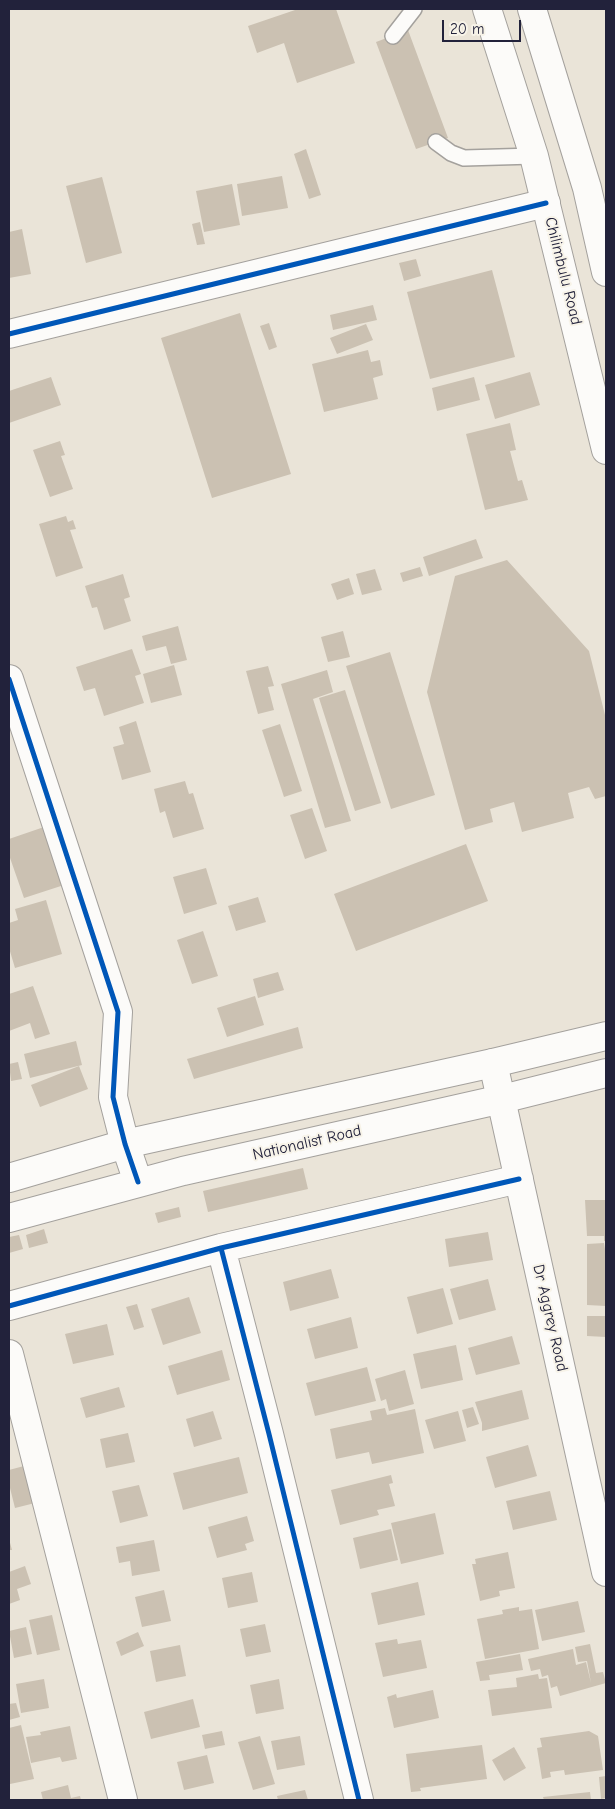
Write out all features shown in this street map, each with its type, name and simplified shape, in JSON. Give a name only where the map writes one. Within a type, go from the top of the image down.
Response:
[{"type":"street","name":"Chilimbulu Road","points":[[487,9],[534,156],[606,450]]},
{"type":"street","points":[[532,9],[586,188],[606,272]]},
{"type":"street","points":[[9,334],[546,203]]},
{"type":"street","points":[[9,679],[118,1012],[113,1097],[125,1144],[138,1182]]},
{"type":"street","points":[[9,1178],[125,1144],[493,1064],[606,1036]]},
{"type":"street","name":"Dr Aggrey Road","points":[[493,1064],[606,1572]]},
{"type":"street","name":"Nationalist Road","points":[[9,1218],[183,1170],[502,1099],[606,1073]]},
{"type":"street","points":[[9,1306],[221,1248],[519,1180]]},
{"type":"street","points":[[221,1248],[359,1800]]},
{"type":"street","points":[[9,1354],[123,1800]]},
{"type":"lane","points":[[393,36],[414,9]]},
{"type":"lane","points":[[436,142],[451,153],[464,158],[534,156]]},
{"type":"building","points":[[298,9],[336,9],[355,63],[297,83],[284,43],[257,53],[248,26]]},
{"type":"building","points":[[408,30],[448,138],[416,149],[376,42]]},
{"type":"building","points":[[306,149],[321,195],[309,199],[294,154]]},
{"type":"building","points":[[282,176],[288,208],[242,216],[237,184]]},
{"type":"building","points":[[102,177],[122,253],[86,263],[66,186]]},
{"type":"building","points":[[232,184],[240,225],[204,232],[196,191]]},
{"type":"building","points":[[200,222],[205,244],[197,245],[192,224]]},
{"type":"building","points":[[22,229],[31,274],[9,278],[9,232]]},
{"type":"building","points":[[416,259],[421,276],[404,281],[399,263]]},
{"type":"building","points":[[492,270],[515,357],[430,379],[407,292]]},
{"type":"building","points":[[373,305],[377,320],[333,330],[330,315]]},
{"type":"building","points":[[240,313],[291,474],[212,498],[161,338]]},
{"type":"building","points":[[269,323],[277,347],[269,350],[260,326]]},
{"type":"building","points":[[366,324],[373,340],[337,354],[330,338]]},
{"type":"building","points":[[368,350],[371,362],[380,360],[383,375],[373,378],[378,399],[324,412],[312,364]]},
{"type":"building","points":[[530,372],[540,405],[495,419],[485,385]]},
{"type":"building","points":[[51,377],[61,405],[9,423],[9,391]]},
{"type":"building","points":[[474,377],[480,400],[437,411],[432,388]]},
{"type":"building","points":[[510,423],[516,450],[510,451],[518,481],[522,480],[528,500],[485,510],[466,434]]},
{"type":"building","points":[[60,441],[65,455],[61,456],[73,489],[50,497],[33,450]]},
{"type":"building","points":[[66,516],[68,522],[73,520],[76,529],[70,530],[83,568],[56,577],[39,524]]},
{"type":"building","points":[[476,539],[483,558],[429,576],[423,557]]},
{"type":"building","points":[[507,560],[589,651],[606,719],[606,796],[595,799],[589,787],[568,793],[574,818],[522,832],[514,802],[490,809],[493,822],[465,830],[427,692],[455,576]]},
{"type":"building","points":[[420,567],[423,576],[403,582],[400,573]]},
{"type":"building","points":[[375,569],[382,590],[362,595],[356,574]]},
{"type":"building","points":[[123,574],[130,597],[124,599],[131,621],[104,630],[97,607],[92,608],[85,586]]},
{"type":"building","points":[[349,578],[354,594],[337,600],[331,584]]},
{"type":"building","points":[[178,626],[187,660],[171,664],[166,646],[146,651],[142,636]]},
{"type":"building","points":[[343,631],[350,657],[328,662],[321,637]]},
{"type":"building","points":[[132,649],[141,674],[135,676],[144,703],[104,716],[95,688],[84,691],[76,667]]},
{"type":"building","points":[[390,652],[435,795],[391,809],[346,666]]},
{"type":"building","points":[[174,665],[182,695],[151,703],[143,674]]},
{"type":"building","points":[[268,666],[274,686],[268,687],[274,710],[258,714],[246,671]]},
{"type":"building","points":[[327,670],[333,692],[313,699],[351,821],[325,828],[281,684]]},
{"type":"building","points":[[345,690],[381,803],[355,811],[319,698]]},
{"type":"building","points":[[136,721],[151,772],[122,780],[113,747],[124,744],[119,727]]},
{"type":"building","points":[[280,724],[302,791],[284,797],[262,730]]},
{"type":"building","points":[[185,781],[189,794],[193,793],[204,829],[173,838],[165,811],[160,813],[154,789]]},
{"type":"building","points":[[312,808],[327,851],[305,859],[290,815]]},
{"type":"building","points":[[44,827],[64,885],[24,898],[9,855],[9,839]]},
{"type":"building","points":[[466,844],[488,901],[356,951],[334,894]]},
{"type":"building","points":[[206,868],[217,904],[184,914],[173,877]]},
{"type":"building","points":[[258,897],[266,922],[236,931],[228,906]]},
{"type":"building","points":[[46,900],[62,954],[15,968],[9,948],[9,923],[18,920],[15,909]]},
{"type":"building","points":[[203,931],[218,976],[192,984],[177,940]]},
{"type":"building","points":[[278,972],[284,990],[258,998],[253,979]]},
{"type":"building","points":[[33,986],[50,1034],[35,1039],[30,1023],[9,1031],[9,994]]},
{"type":"building","points":[[255,996],[264,1025],[227,1037],[217,1008]]},
{"type":"building","points":[[298,1027],[303,1048],[194,1079],[187,1059]]},
{"type":"building","points":[[76,1041],[82,1065],[30,1078],[24,1054]]},
{"type":"building","points":[[18,1062],[22,1079],[11,1081],[9,1064]]},
{"type":"building","points":[[79,1066],[88,1089],[40,1107],[31,1085]]},
{"type":"building","points":[[303,1168],[308,1189],[208,1212],[203,1191]]},
{"type":"building","points":[[585,1200],[606,1200],[606,1241],[604,1241],[604,1236],[587,1236]]},
{"type":"building","points":[[179,1207],[181,1217],[158,1223],[155,1213]]},
{"type":"building","points":[[44,1229],[48,1243],[29,1248],[26,1235]]},
{"type":"building","points":[[488,1232],[493,1260],[449,1267],[445,1239]]},
{"type":"building","points":[[19,1235],[23,1249],[9,1253],[9,1237]]},
{"type":"building","points":[[604,1243],[606,1255],[606,1306],[587,1305],[587,1244]]},
{"type":"building","points":[[331,1269],[339,1298],[290,1311],[283,1282]]},
{"type":"building","points":[[488,1279],[496,1310],[459,1320],[450,1289]]},
{"type":"building","points":[[443,1288],[453,1324],[417,1334],[407,1297]]},
{"type":"building","points":[[189,1297],[201,1333],[163,1345],[151,1309]]},
{"type":"building","points":[[137,1304],[144,1327],[134,1330],[126,1307]]},
{"type":"building","points":[[587,1316],[606,1316],[606,1337],[587,1336]]},
{"type":"building","points":[[351,1317],[358,1348],[315,1359],[307,1329]]},
{"type":"building","points":[[107,1324],[114,1355],[73,1364],[65,1334]]},
{"type":"building","points":[[512,1336],[520,1364],[476,1375],[468,1348]]},
{"type":"building","points":[[456,1345],[463,1380],[421,1389],[413,1354]]},
{"type":"building","points":[[222,1350],[230,1380],[177,1395],[168,1366]]},
{"type":"building","points":[[367,1367],[376,1401],[315,1416],[306,1383]]},
{"type":"building","points":[[405,1370],[414,1404],[389,1411],[386,1399],[381,1401],[375,1379]]},
{"type":"building","points":[[119,1387],[125,1407],[86,1418],[80,1398]]},
{"type":"building","points":[[522,1390],[529,1419],[482,1431],[482,1423],[475,1402]]},
{"type":"building","points":[[473,1407],[479,1424],[467,1428],[462,1410]]},
{"type":"building","points":[[385,1408],[387,1415],[415,1409],[424,1453],[372,1464],[369,1452],[336,1459],[330,1429],[372,1420],[370,1411]]},
{"type":"building","points":[[213,1411],[222,1439],[194,1447],[186,1419]]},
{"type":"building","points":[[458,1411],[466,1441],[434,1449],[425,1420]]},
{"type":"building","points":[[128,1433],[135,1462],[106,1468],[100,1439]]},
{"type":"building","points":[[528,1445],[537,1476],[495,1488],[486,1457]]},
{"type":"building","points":[[239,1457],[248,1493],[183,1510],[173,1473]]},
{"type":"building","points":[[24,1466],[35,1503],[15,1508],[9,1484],[9,1470]]},
{"type":"building","points":[[391,1475],[393,1483],[389,1484],[395,1506],[377,1510],[379,1515],[340,1525],[331,1490]]},
{"type":"building","points":[[139,1485],[148,1516],[120,1523],[112,1491]]},
{"type":"building","points":[[550,1491],[557,1520],[513,1530],[506,1501]]},
{"type":"building","points":[[435,1513],[444,1554],[401,1564],[391,1523]]},
{"type":"building","points":[[247,1516],[254,1541],[245,1544],[247,1550],[217,1558],[208,1527]]},
{"type":"building","points":[[391,1529],[398,1560],[360,1569],[353,1538]]},
{"type":"building","points":[[9,1539],[12,1550],[9,1550]]},
{"type":"building","points":[[154,1540],[160,1571],[132,1576],[130,1561],[119,1563],[116,1547]]},
{"type":"building","points":[[508,1552],[515,1588],[499,1591],[500,1596],[480,1601],[472,1564],[476,1564],[475,1559]]},
{"type":"building","points":[[25,1566],[31,1584],[17,1589],[20,1600],[9,1604],[9,1572]]},
{"type":"building","points":[[252,1572],[258,1602],[228,1608],[222,1578]]},
{"type":"building","points":[[418,1582],[425,1615],[378,1625],[371,1593]]},
{"type":"building","points":[[164,1590],[171,1621],[142,1627],[135,1597]]},
{"type":"building","points":[[578,1601],[585,1632],[542,1641],[535,1610]]},
{"type":"building","points":[[519,1607],[519,1611],[532,1609],[539,1649],[485,1659],[477,1619],[503,1614],[502,1610]]},
{"type":"building","points":[[52,1615],[60,1650],[37,1655],[29,1620]]},
{"type":"building","points":[[265,1624],[271,1652],[246,1657],[240,1629]]},
{"type":"building","points":[[26,1627],[32,1654],[14,1658],[9,1631]]},
{"type":"building","points":[[138,1632],[144,1646],[121,1656],[116,1642]]},
{"type":"building","points":[[397,1639],[398,1644],[421,1640],[427,1668],[383,1677],[375,1643]]},
{"type":"building","points":[[590,1644],[596,1673],[603,1672],[606,1683],[560,1696],[557,1686],[551,1688],[548,1675],[542,1677],[540,1669],[531,1671],[528,1659],[573,1649],[576,1665],[586,1662],[591,1683],[587,1661],[578,1662],[575,1647]]},
{"type":"building","points":[[180,1645],[186,1676],[156,1682],[150,1651]]},
{"type":"building","points":[[520,1654],[523,1670],[489,1675],[490,1680],[480,1681],[476,1662]]},
{"type":"building","points":[[538,1674],[539,1679],[547,1678],[552,1708],[492,1716],[488,1690],[517,1687],[516,1678]]},
{"type":"building","points":[[44,1679],[49,1708],[21,1713],[16,1684]]},
{"type":"building","points":[[279,1679],[284,1709],[256,1714],[250,1685]]},
{"type":"building","points":[[433,1690],[439,1718],[394,1728],[387,1697],[396,1694],[397,1698]]},
{"type":"building","points":[[193,1699],[200,1727],[151,1739],[144,1712]]},
{"type":"building","points":[[16,1703],[20,1717],[9,1720],[9,1704]]},
{"type":"building","points":[[21,1725],[34,1779],[10,1784],[9,1728]]},
{"type":"building","points":[[70,1726],[77,1759],[62,1762],[60,1757],[31,1763],[26,1737],[41,1735],[40,1732]]},
{"type":"building","points":[[222,1731],[225,1745],[205,1749],[202,1735]]},
{"type":"building","points":[[589,1731],[598,1736],[603,1770],[565,1775],[564,1770],[550,1772],[551,1777],[542,1779],[537,1748],[542,1747],[540,1738]]},
{"type":"building","points":[[260,1736],[275,1784],[253,1790],[238,1742]]},
{"type":"building","points":[[300,1736],[305,1765],[277,1770],[271,1741]]},
{"type":"building","points":[[482,1745],[487,1779],[420,1788],[421,1791],[411,1792],[406,1754]]},
{"type":"building","points":[[514,1747],[526,1768],[504,1781],[492,1760]]},
{"type":"building","points":[[207,1755],[214,1783],[184,1790],[177,1762]]},
{"type":"building","points":[[606,1776],[606,1798],[601,1799],[599,1777]]},
{"type":"building","points":[[68,1785],[71,1798],[80,1796],[81,1800],[43,1800],[41,1792]]},
{"type":"building","points":[[305,1790],[308,1800],[278,1800],[277,1796]]},
{"type":"building","points":[[590,1792],[591,1800],[544,1800],[543,1797]]},
{"type":"cycle path","points":[[9,334],[546,203]]},
{"type":"cycle path","points":[[9,679],[118,1012],[113,1097],[125,1144],[138,1182]]},
{"type":"cycle path","points":[[9,1306],[221,1248],[519,1179]]},
{"type":"cycle path","points":[[221,1248],[359,1800]]}]
